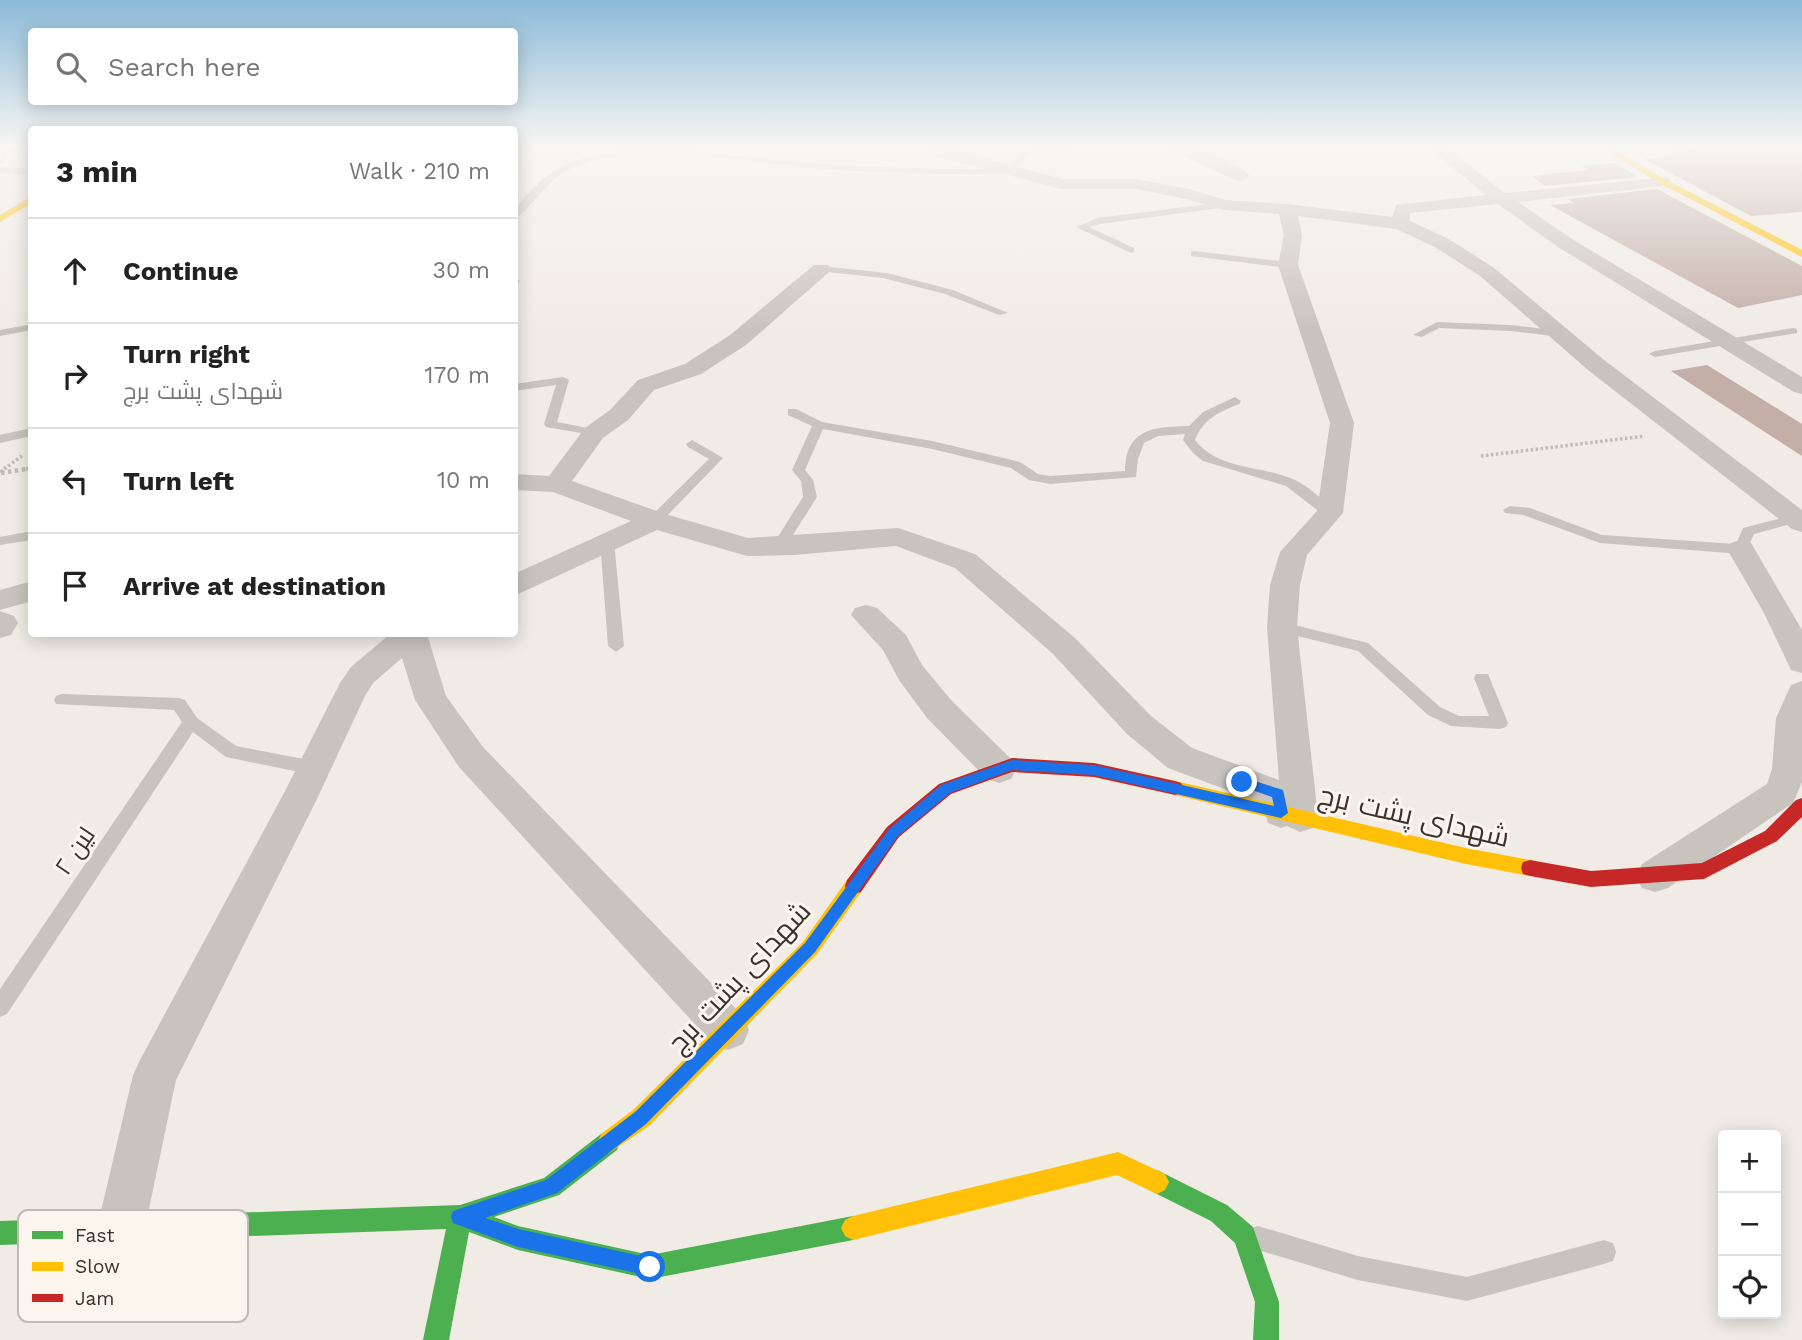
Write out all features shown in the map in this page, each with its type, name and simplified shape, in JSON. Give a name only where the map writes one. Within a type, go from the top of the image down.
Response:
[{"type":"street","points":[[1264,208],[1400,224],[1442,243],[1487,272],[1596,365],[1798,521]]},
{"type":"street","points":[[1400,224],[1402,209],[1417,208]]},
{"type":"street","points":[[1514,208],[1565,243],[1802,387]]},
{"type":"street","points":[[1713,208],[1802,254]]},
{"type":"street","points":[[1738,208],[1802,242]]},
{"type":"street","points":[[518,482],[555,484],[654,520],[747,547],[898,537],[965,561],[1064,646],[1139,726],[1180,758],[1289,805],[1282,627],[1285,585],[1294,552],[1330,513],[1342,424],[1288,265],[1293,236],[1287,209]]},
{"type":"street","points":[[555,484],[594,433],[619,415],[646,385],[693,369],[737,341],[821,269]]},
{"type":"street","points":[[518,584],[654,520]]},
{"type":"street","points":[[1741,549],[1779,613],[1802,662]]},
{"type":"street","points":[[0,600],[28,592]]},
{"type":"street","points":[[866,615],[895,643],[910,672],[939,709],[999,769]]},
{"type":"street","points":[[125,1210],[155,1075],[351,691],[362,675],[406,637]]},
{"type":"street","points":[[411,637],[431,699],[471,757],[728,1030]]},
{"type":"street","points":[[1655,876],[1781,793],[1789,769],[1792,718],[1802,693]]},
{"type":"street","name":"شهدای پشت برج","points":[[248,1223],[460,1217],[551,1187],[641,1118],[810,948],[893,832],[945,789],[1012,765],[1094,770],[1289,805],[1466,856],[1591,879],[1704,871],[1771,836],[1802,805]]},
{"type":"street","points":[[436,1340],[460,1217],[518,1238],[650,1267],[813,1237],[1118,1163],[1219,1213],[1245,1235],[1267,1302],[1266,1340]]},
{"type":"street","name":"شهدای پشت برج","points":[[0,1233],[18,1232]]},
{"type":"lane","points":[[1131,250],[1082,227],[1098,221],[1205,208]]},
{"type":"lane","points":[[5,216],[28,212]]},
{"type":"lane","points":[[1194,254],[1288,265]]},
{"type":"lane","points":[[821,269],[883,275],[949,292],[1003,313]]},
{"type":"lane","points":[[1418,335],[1437,325],[1511,328],[1561,334]]},
{"type":"lane","points":[[0,333],[28,328]]},
{"type":"lane","points":[[1655,354],[1793,331]]},
{"type":"lane","points":[[518,387],[563,380],[550,424],[594,433]]},
{"type":"lane","points":[[1235,401],[1203,415],[1192,430],[1189,440],[1196,452],[1215,461],[1274,475],[1295,485],[1330,513]]},
{"type":"lane","points":[[792,412],[819,425],[932,445],[1015,465],[1034,477],[1051,480],[1131,474],[1130,458],[1134,446],[1142,438],[1153,433],[1192,430]]},
{"type":"lane","points":[[779,546],[810,497],[807,480],[798,470],[819,425]]},
{"type":"lane","points":[[0,439],[28,433]]},
{"type":"lane","points":[[654,520],[717,458],[692,444]]},
{"type":"lane","points":[[1510,510],[1525,510],[1600,539],[1741,549],[1748,531],[1798,521]]},
{"type":"lane","points":[[0,541],[28,536]]},
{"type":"lane","points":[[607,541],[616,646]]},
{"type":"lane","points":[[1282,627],[1363,647],[1434,711],[1457,722],[1500,723],[1482,678]]},
{"type":"lane","points":[[62,700],[180,704],[191,722],[232,752],[314,768]]},
{"type":"lane","name":"لین ۲","points":[[0,1007],[191,722]]},
{"type":"lane","points":[[1245,1235],[1358,1268],[1467,1289],[1604,1252]]},
{"type":"path","points":[[1481,456],[1684,431]]},
{"type":"path","points":[[0,473],[9,463],[28,452]]},
{"type":"path","points":[[0,473],[28,469]]},
{"type":"building","points":[[1555,208],[1692,208],[1802,266],[1802,295],[1738,308]]},
{"type":"building","points":[[1735,208],[1802,208],[1802,212],[1751,216]]},
{"type":"building","points":[[1707,365],[1802,424],[1802,456],[1671,371]]},
{"type":"traffic: fast","points":[[248,1224],[460,1217],[551,1187],[609,1142]]},
{"type":"traffic: fast","points":[[1157,1182],[1219,1213],[1245,1235],[1267,1302],[1266,1340]]},
{"type":"traffic: fast","points":[[436,1340],[460,1217],[518,1238],[650,1267],[853,1228]]},
{"type":"traffic: fast","points":[[0,1233],[18,1232]]},
{"type":"traffic: slow","points":[[0,219],[18,208]]},
{"type":"traffic: slow","points":[[1713,208],[1802,254]]},
{"type":"traffic: slow","points":[[1175,788],[1466,856],[1530,868]]},
{"type":"traffic: slow","points":[[609,1142],[641,1118],[810,948],[854,886]]},
{"type":"traffic: slow","points":[[853,1228],[1118,1163],[1157,1182]]},
{"type":"traffic: jam","points":[[854,886],[893,832],[945,789],[1012,765],[1094,770],[1175,788]]},
{"type":"traffic: jam","points":[[1530,868],[1591,879],[1704,871],[1771,836],[1802,805]]},
{"type":"route","points":[[650,1267],[518,1238],[460,1217],[551,1187],[641,1118],[810,948],[893,832],[945,789],[1012,765],[1094,770],[1281,813],[1278,794],[1242,782]]}]
